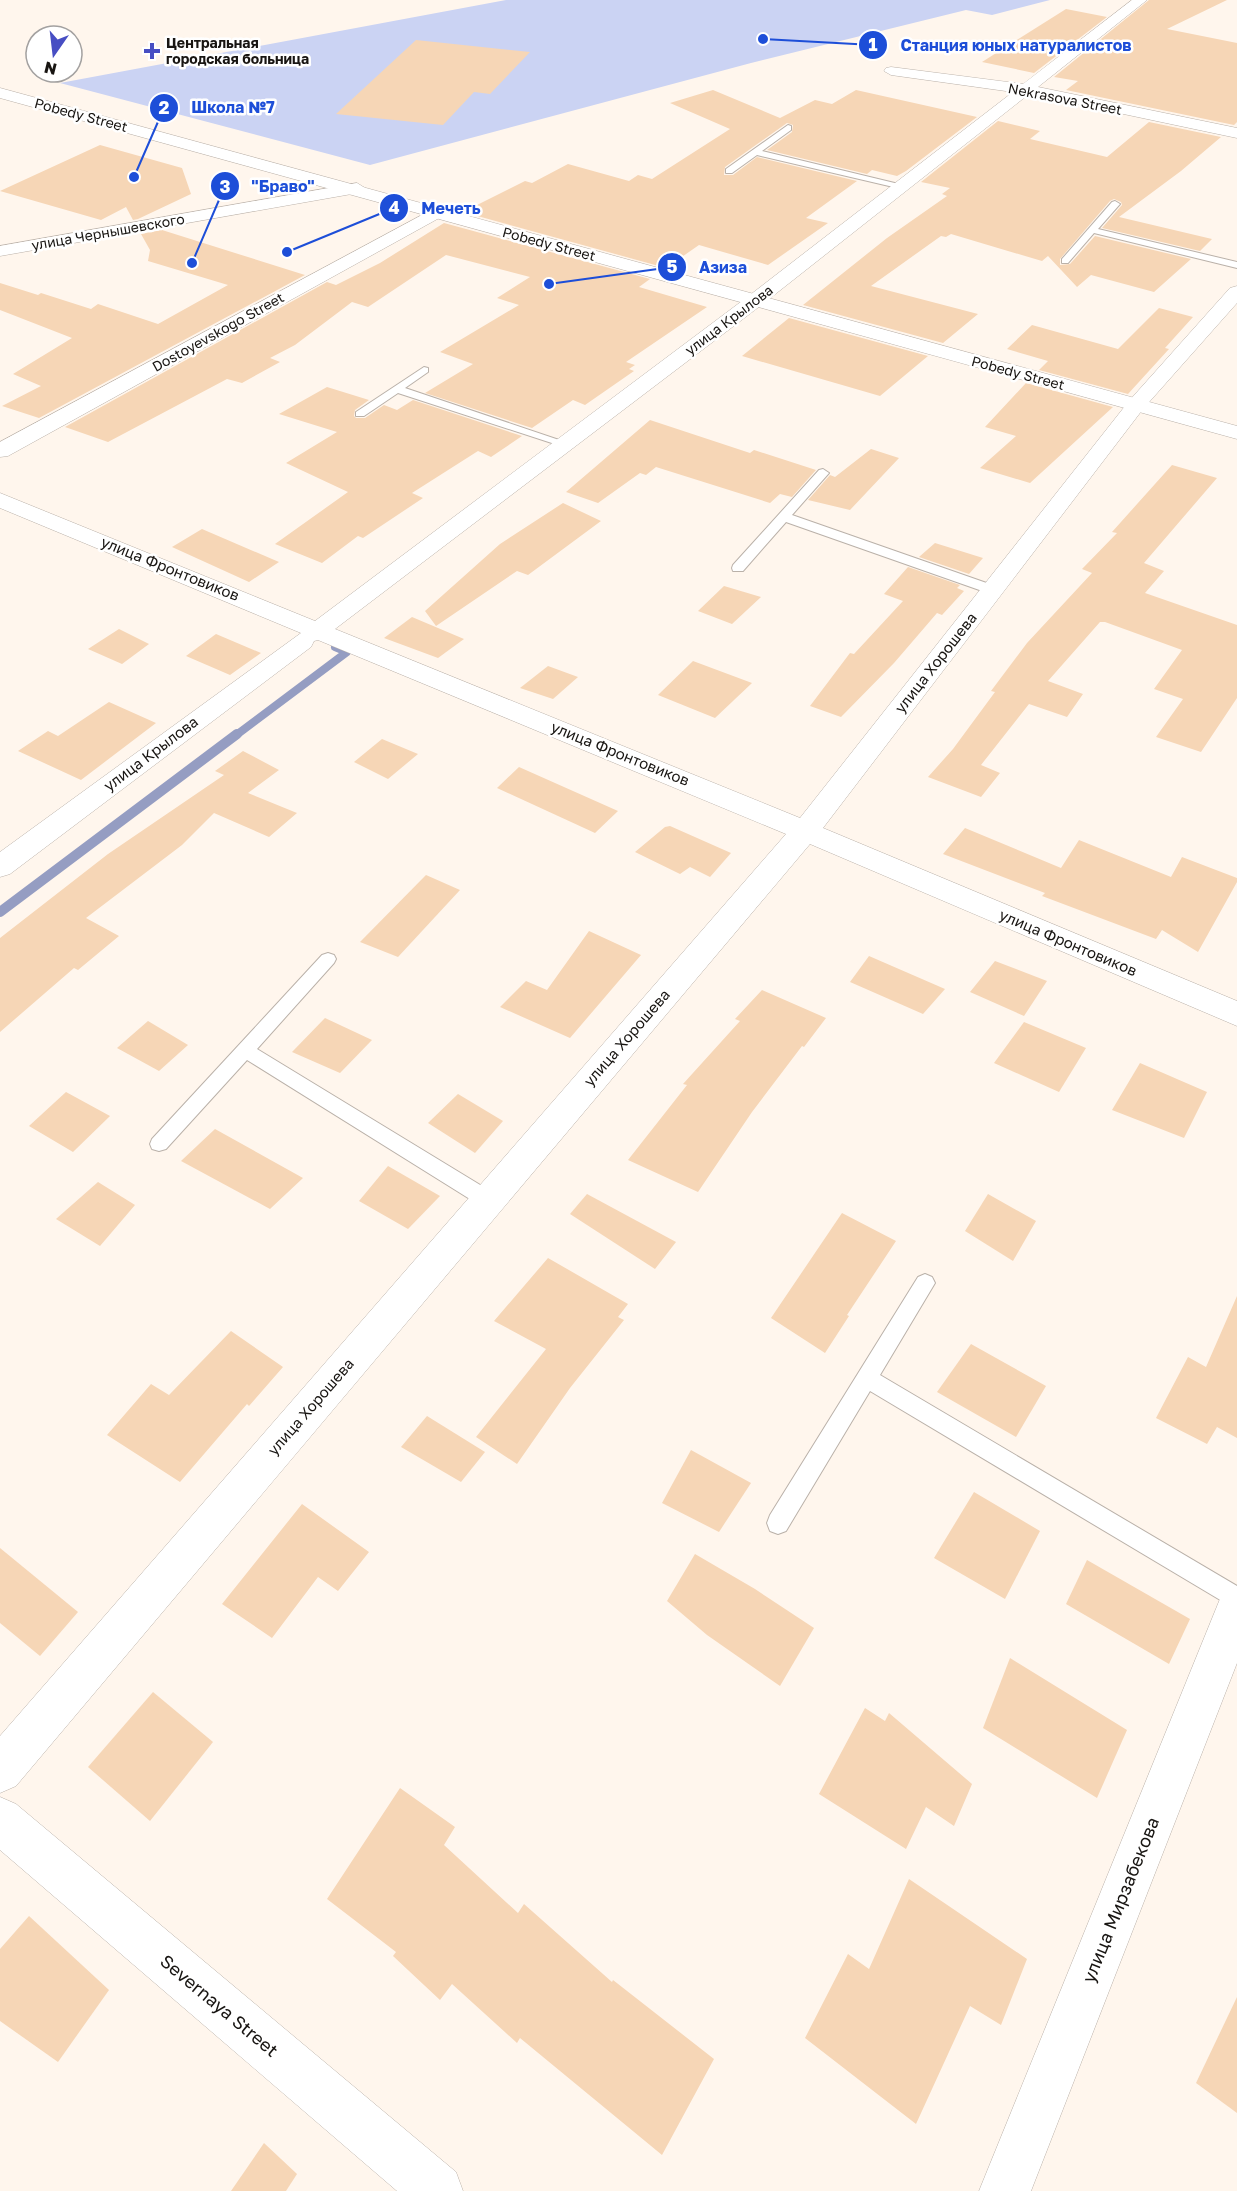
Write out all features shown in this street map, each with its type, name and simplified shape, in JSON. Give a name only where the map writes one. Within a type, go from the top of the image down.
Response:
[{"type":"street","name":"улица Крылова","points":[[0,867],[756,300],[1140,0]]},
{"type":"street","name":"Nekrasova Street","points":[[891,71],[1025,89],[1237,134]]},
{"type":"street","name":"Pobedy Street","points":[[0,92],[756,300]]},
{"type":"street","name":"Pobedy Street","points":[[355,189],[435,213],[1237,432]]},
{"type":"street","name":"улица Чернышевского","points":[[0,250],[355,189]]},
{"type":"street","name":"Dostoyevskogo Street","points":[[0,451],[435,213]]},
{"type":"street","name":"улица Хорошева","points":[[0,1770],[805,831],[1137,404],[1237,292]]},
{"type":"street","name":"улица Фронтовиков","points":[[0,500],[311,635],[805,831],[1237,1014]]},
{"type":"street","name":"улица Мирзабекова","points":[[1005,2191],[1237,1609]]},
{"type":"street","name":"Severnaya Street","points":[[0,1820],[437,2191]]},
{"type":"lane","points":[[729,171],[788,128]]},
{"type":"lane","points":[[756,152],[902,186]]},
{"type":"lane","points":[[1065,261],[1115,204]]},
{"type":"lane","points":[[1092,230],[1237,265]]},
{"type":"lane","points":[[360,414],[424,370]]},
{"type":"lane","points":[[397,388],[565,444]]},
{"type":"lane","points":[[738,567],[823,473]]},
{"type":"lane","points":[[785,517],[993,590]]},
{"type":"lane","points":[[159,1144],[328,959]]},
{"type":"lane","points":[[245,1050],[488,1200]]},
{"type":"lane","points":[[778,1523],[925,1283]]},
{"type":"lane","points":[[867,1378],[1237,1599]]},
{"type":"shaded area","points":[[506,0],[1050,0],[992,15],[966,10],[751,63],[370,165],[64,84],[84,84],[84,79]]},
{"type":"building","points":[[1149,0],[1227,0],[1167,29],[1237,43],[1237,122],[1234,125],[1066,90],[1078,81],[1054,77]]},
{"type":"building","points":[[1066,9],[1107,17],[1034,73],[982,62]]},
{"type":"building","points":[[416,40],[530,52],[490,94],[474,92],[443,125],[336,114]]},
{"type":"building","points":[[713,90],[780,118],[815,100],[832,104],[856,90],[977,117],[897,176],[872,170],[867,174],[767,150],[792,132],[793,125],[787,123],[725,167],[724,175],[733,175],[757,157],[857,181],[806,218],[828,223],[768,265],[699,245],[666,268],[463,212],[525,181],[532,183],[568,164],[629,181],[638,175],[652,179],[730,129],[670,103]]},
{"type":"building","points":[[998,121],[1040,131],[1030,139],[1107,157],[1149,122],[1221,137],[1181,171],[1119,217],[1212,239],[1200,251],[1102,228],[1122,205],[1114,199],[1060,259],[1060,265],[1070,264],[1095,236],[1191,259],[1154,292],[1091,275],[1077,287],[1048,256],[1042,261],[951,234],[946,237],[941,236],[871,286],[978,314],[943,343],[803,305],[887,238],[947,196],[942,194],[950,188],[921,182]]},
{"type":"building","points":[[100,145],[182,168],[191,194],[138,219],[133,220],[126,207],[101,220],[0,191]]},
{"type":"building","points":[[444,223],[650,279],[639,287],[707,307],[626,362],[635,365],[629,369],[634,371],[585,405],[573,400],[532,428],[425,393],[473,364],[440,352],[519,305],[497,298],[530,277],[446,255],[368,307],[352,302],[295,345],[270,358],[280,362],[242,383],[227,379],[108,442],[65,427],[327,282],[336,285],[380,263]]},
{"type":"building","points":[[162,230],[305,275],[39,418],[2,406],[41,386],[13,374],[72,338],[0,310],[0,283],[91,309],[98,304],[158,324],[228,285],[148,261],[150,250],[141,234]]},
{"type":"building","points":[[1159,308],[1193,317],[1165,348],[1169,349],[1128,394],[1039,370],[1048,361],[1007,349],[1032,325],[1118,349]]},
{"type":"building","points":[[789,318],[928,356],[880,396],[742,356]]},
{"type":"building","points":[[1026,383],[1113,407],[1030,483],[980,468],[1016,436],[985,427]]},
{"type":"building","points":[[327,387],[369,400],[355,410],[356,418],[365,418],[384,405],[397,410],[413,400],[522,436],[491,457],[478,451],[412,493],[423,498],[363,538],[358,536],[322,563],[275,544],[348,492],[286,463],[337,432],[279,414]]},
{"type":"building","points":[[650,420],[750,453],[754,450],[816,470],[792,497],[780,494],[770,503],[656,467],[646,475],[640,473],[598,503],[566,492]]},
{"type":"building","points":[[871,449],[899,458],[850,510],[808,500],[830,475],[835,477]]},
{"type":"building","points":[[1172,465],[1217,478],[1144,563],[1164,571],[1145,593],[1237,625],[1237,698],[1201,752],[1156,737],[1183,699],[1154,689],[1182,650],[1100,622],[1048,681],[1083,694],[1067,717],[1029,704],[981,765],[1000,773],[981,797],[928,777],[953,749],[995,692],[991,691],[1027,643],[1092,573],[1082,569],[1117,533],[1112,532]]},
{"type":"building","points":[[563,503],[601,521],[528,575],[517,571],[436,626],[425,611],[500,544]]},
{"type":"building","points":[[202,529],[279,562],[249,582],[172,547]]},
{"type":"building","points":[[935,543],[983,558],[969,574],[919,557]]},
{"type":"building","points":[[908,567],[960,585],[957,588],[964,591],[942,615],[937,613],[894,663],[841,717],[810,706],[850,653],[854,654],[903,601],[884,594]]},
{"type":"building","points":[[724,586],[761,597],[732,624],[698,611]]},
{"type":"building","points":[[412,617],[464,639],[438,658],[384,638]]},
{"type":"building","points":[[119,629],[149,644],[122,664],[88,649]]},
{"type":"building","points":[[216,634],[261,653],[230,675],[186,656]]},
{"type":"building","points":[[693,661],[752,683],[715,718],[658,695]]},
{"type":"building","points":[[548,666],[578,677],[553,699],[520,688]]},
{"type":"building","points":[[109,702],[156,723],[81,780],[18,751],[48,731],[58,736]]},
{"type":"building","points":[[382,739],[418,754],[388,779],[354,762]]},
{"type":"building","points":[[243,751],[279,770],[248,793],[297,813],[269,837],[214,813],[182,845],[86,918],[119,936],[78,970],[74,968],[0,1032],[0,938],[108,854],[224,775],[215,771]]},
{"type":"building","points":[[519,767],[618,811],[595,833],[497,788]]},
{"type":"building","points":[[670,826],[731,853],[710,877],[690,867],[680,874],[635,852],[665,827]]},
{"type":"building","points":[[965,828],[1061,868],[1079,840],[1171,877],[1182,857],[1237,878],[1237,882],[1198,952],[1162,930],[1156,939],[1042,896],[1045,893],[943,854]]},
{"type":"building","points":[[426,875],[460,890],[398,957],[360,942]]},
{"type":"building","points":[[589,931],[641,955],[570,1038],[500,1007],[526,981],[547,990]]},
{"type":"building","points":[[869,956],[945,989],[923,1014],[850,982]]},
{"type":"building","points":[[995,961],[1047,981],[1024,1016],[970,992]]},
{"type":"building","points":[[762,990],[826,1018],[752,1112],[698,1192],[628,1160],[687,1085],[683,1084],[740,1021],[735,1019]]},
{"type":"building","points":[[325,1018],[372,1040],[340,1073],[292,1052]]},
{"type":"building","points":[[148,1021],[188,1045],[159,1071],[117,1048]]},
{"type":"building","points":[[1024,1022],[1086,1048],[1059,1092],[994,1063]]},
{"type":"building","points":[[1140,1063],[1207,1092],[1184,1138],[1112,1110]]},
{"type":"building","points":[[66,1092],[110,1116],[73,1152],[29,1126]]},
{"type":"building","points":[[458,1094],[503,1121],[475,1153],[428,1123]]},
{"type":"building","points":[[215,1129],[303,1178],[270,1209],[181,1161]]},
{"type":"building","points":[[388,1166],[440,1196],[408,1229],[359,1201]]},
{"type":"building","points":[[98,1182],[135,1205],[100,1246],[56,1219]]},
{"type":"building","points":[[587,1194],[676,1242],[655,1269],[570,1214]]},
{"type":"building","points":[[988,1194],[1036,1221],[1013,1261],[965,1231]]},
{"type":"building","points":[[842,1213],[896,1241],[825,1353],[771,1318]]},
{"type":"building","points":[[548,1258],[628,1304],[618,1317],[624,1320],[570,1388],[517,1464],[476,1437],[546,1349],[494,1321]]},
{"type":"building","points":[[1237,1296],[1237,1438],[1217,1427],[1207,1444],[1156,1418],[1188,1357],[1206,1367]]},
{"type":"building","points":[[231,1331],[283,1367],[249,1406],[247,1404],[180,1482],[107,1435],[151,1384],[169,1395]]},
{"type":"building","points":[[971,1344],[1046,1386],[1016,1437],[937,1392]]},
{"type":"building","points":[[427,1416],[485,1452],[461,1482],[401,1447]]},
{"type":"building","points":[[691,1450],[751,1483],[719,1532],[662,1503]]},
{"type":"building","points":[[974,1492],[1040,1531],[1005,1599],[934,1558]]},
{"type":"building","points":[[302,1504],[369,1552],[338,1591],[318,1577],[272,1638],[222,1604]]},
{"type":"building","points":[[0,1548],[78,1612],[40,1656],[0,1623]]},
{"type":"building","points":[[695,1554],[755,1589],[814,1628],[780,1686],[707,1635],[667,1601]]},
{"type":"building","points":[[1087,1560],[1190,1619],[1169,1664],[1066,1604]]},
{"type":"building","points":[[1010,1658],[1127,1730],[1097,1798],[983,1728]]},
{"type":"building","points":[[153,1692],[213,1742],[150,1821],[88,1767]]},
{"type":"building","points":[[865,1708],[885,1721],[889,1713],[972,1784],[954,1826],[926,1807],[906,1849],[819,1794]]},
{"type":"building","points":[[400,1788],[455,1827],[444,1845],[518,1913],[524,1904],[612,1982],[613,1980],[714,2059],[662,2155],[520,2038],[517,2043],[452,1984],[440,2000],[393,1956],[396,1952],[327,1899]]},
{"type":"building","points":[[909,1879],[1027,1959],[1001,2025],[970,2006],[916,2124],[805,2038],[848,1954],[869,1969]]},
{"type":"building","points":[[29,1916],[109,1990],[58,2062],[0,2021],[0,1949]]},
{"type":"building","points":[[1237,1997],[1237,2113],[1196,2083]]},
{"type":"building","points":[[264,2143],[297,2174],[286,2191],[231,2191]]},
{"type":"waterway","points":[[235,736],[347,652],[335,647]]},
{"type":"waterway","points":[[0,912],[237,734]]},
{"type":"place","name":"Станция юных натуралистов","points":[[763,39]]},
{"type":"place","name":"Центральная городская больница","points":[[152,51]]},
{"type":"place","name":"Школа №7","points":[[134,177]]},
{"type":"place","name":"Мечеть","points":[[287,252]]},
{"type":"place","name":"\"Браво\"","points":[[192,263]]},
{"type":"place","name":"Азиза","points":[[549,284]]}]
